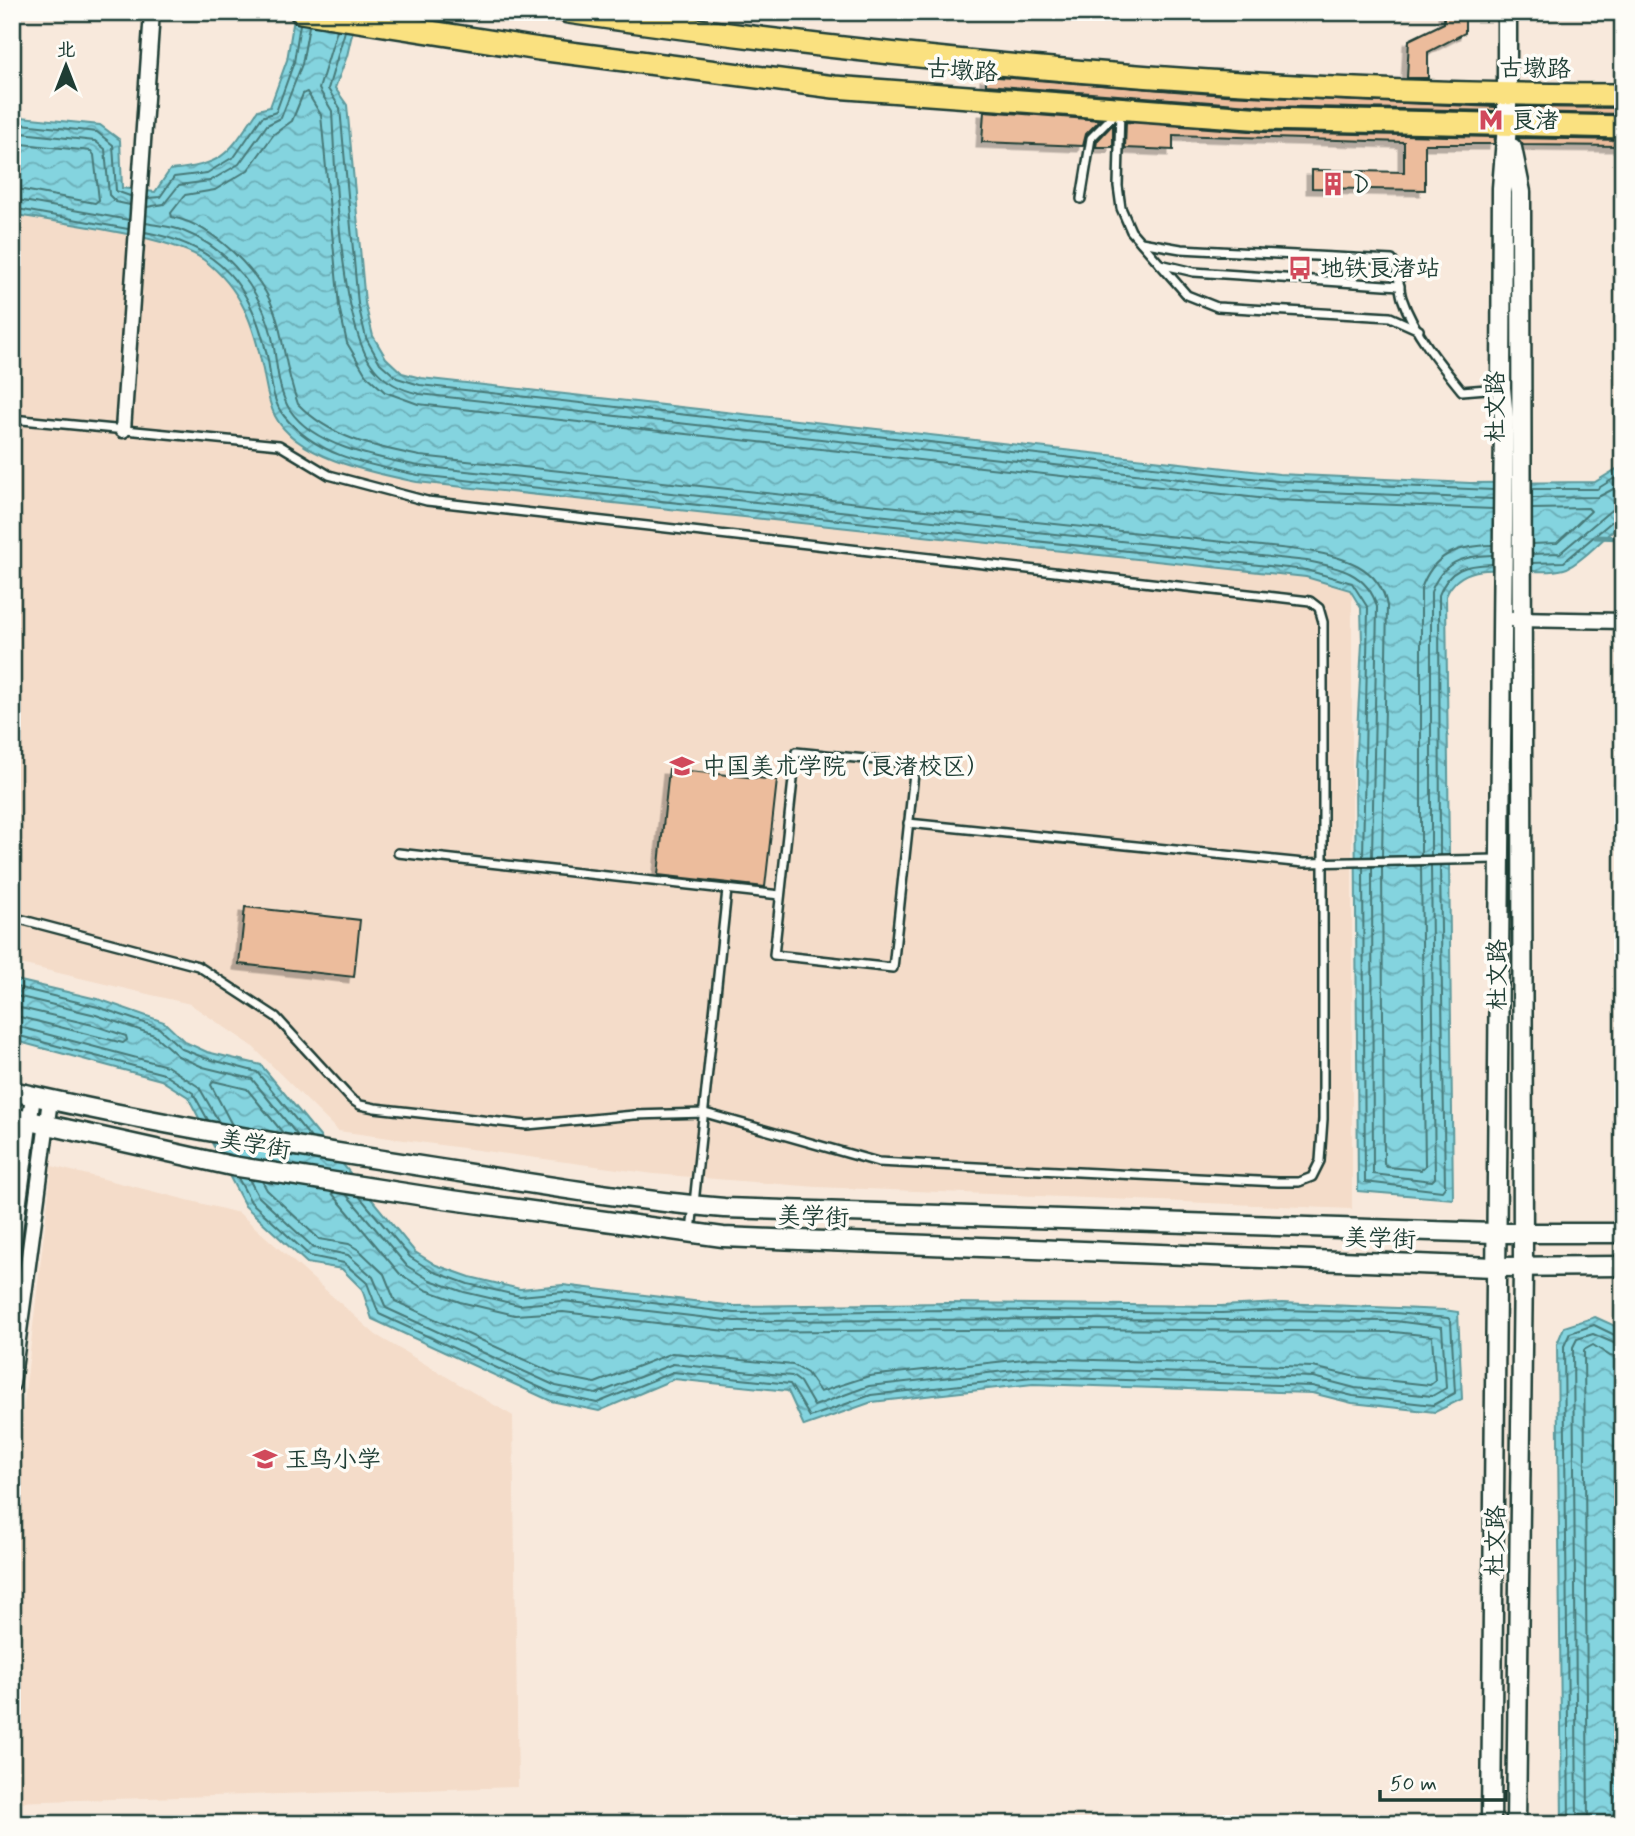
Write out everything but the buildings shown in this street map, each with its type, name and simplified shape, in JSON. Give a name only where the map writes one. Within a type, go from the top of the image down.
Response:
[{"type":"main road","name":"古墩路","points":[[301,12],[539,49],[834,87],[1263,119],[1623,127]]},
{"type":"main road","name":"古墩路","points":[[568,12],[815,47],[1067,70],[1507,95],[1623,95]]},
{"type":"street","points":[[123,430],[152,12]]},
{"type":"street","name":"杜文路","points":[[1507,12],[1507,126],[1502,188],[1502,388],[1512,418]]},
{"type":"street","name":"杜文路","points":[[1507,126],[1521,192],[1512,418],[1511,597],[1519,620],[1523,1233],[1516,1824]]},
{"type":"street","name":"杜文路","points":[[1491,1824],[1501,619],[1511,597]]},
{"type":"street","points":[[1501,619],[1623,621]]},
{"type":"street","name":"美学街","points":[[12,1091],[264,1142],[653,1202],[1494,1233],[1623,1233]]},
{"type":"street","points":[[12,1253],[29,1121],[41,1098]]},
{"type":"street","points":[[12,1384],[29,1121]]},
{"type":"street","name":"美学街","points":[[29,1121],[232,1166],[691,1233],[1494,1267],[1623,1266]]},
{"type":"lane","points":[[1081,200],[1091,138],[1120,109]]},
{"type":"lane","points":[[1120,109],[1118,186],[1121,208],[1131,231],[1187,295],[1217,307],[1390,317],[1419,330]]},
{"type":"lane","points":[[1140,242],[1181,249],[1392,260],[1398,271],[1402,297],[1419,330],[1462,391],[1502,388]]},
{"type":"lane","points":[[1160,264],[1194,272],[1400,286]]},
{"type":"lane","points":[[12,419],[279,445],[329,475],[427,501],[1310,601],[1319,608],[1323,622],[1324,1119],[1320,1161],[1312,1177],[1299,1182],[878,1162],[705,1113],[634,1115],[527,1125],[360,1105],[276,1017],[198,966],[12,917]]},
{"type":"lane","points":[[796,752],[915,764],[893,968],[774,955],[780,895],[796,752]]},
{"type":"lane","points":[[908,823],[1304,863],[1498,859]]},
{"type":"lane","points":[[398,853],[780,895]]},
{"type":"lane","points":[[691,1233],[727,890]]},
{"type":"shaded area","name":"中国美术学院（良渚校区）","points":[[12,195],[246,251],[301,421],[1352,570],[1352,1209],[817,1187],[654,1174],[338,1131],[251,1045],[190,1004],[12,962]]},
{"type":"shaded area","name":"玉鸟小学","points":[[52,1166],[239,1213],[376,1335],[513,1416],[518,1787],[12,1802],[12,1503]]},
{"type":"water","points":[[295,12],[357,12],[347,56],[335,88],[347,105],[365,303],[373,336],[386,358],[402,373],[421,378],[1279,474],[1470,483],[1595,482],[1623,465],[1623,521],[1577,562],[1564,569],[1549,571],[1482,570],[1467,574],[1455,582],[1446,596],[1453,1199],[1358,1191],[1355,768],[1362,643],[1361,608],[1350,590],[1306,577],[417,482],[338,462],[318,453],[286,431],[275,416],[255,338],[244,309],[228,283],[204,260],[188,251],[140,237],[12,214],[12,116],[100,125],[120,140],[122,188],[155,192],[170,170],[203,164],[224,154],[258,110],[270,107],[287,60]]},
{"type":"water","points":[[12,979],[101,1000],[164,1022],[185,1042],[207,1052],[261,1065],[415,1252],[436,1265],[470,1277],[520,1289],[563,1285],[734,1306],[947,1303],[1221,1306],[1282,1303],[1444,1310],[1458,1312],[1462,1399],[1435,1412],[1352,1403],[1312,1393],[1033,1384],[872,1402],[804,1426],[788,1391],[674,1379],[599,1411],[551,1401],[372,1319],[362,1289],[342,1269],[307,1263],[245,1206],[188,1097],[161,1080],[12,1040]]},
{"type":"water","points":[[1595,1317],[1613,1325],[1623,1334],[1623,1824],[1562,1824],[1557,1344],[1564,1327]]},
{"type":"waterway","points":[[1596,537],[1623,538]]},
{"type":"place","name":"良渚","points":[[1491,120]]},
{"type":"place","name":"D","points":[[1333,184]]},
{"type":"place","name":"地铁良渚站","points":[[1300,268]]},
{"type":"place","name":"中国美术学院（良渚校区）","points":[[682,766]]},
{"type":"place","name":"玉鸟小学","points":[[265,1459]]}]
